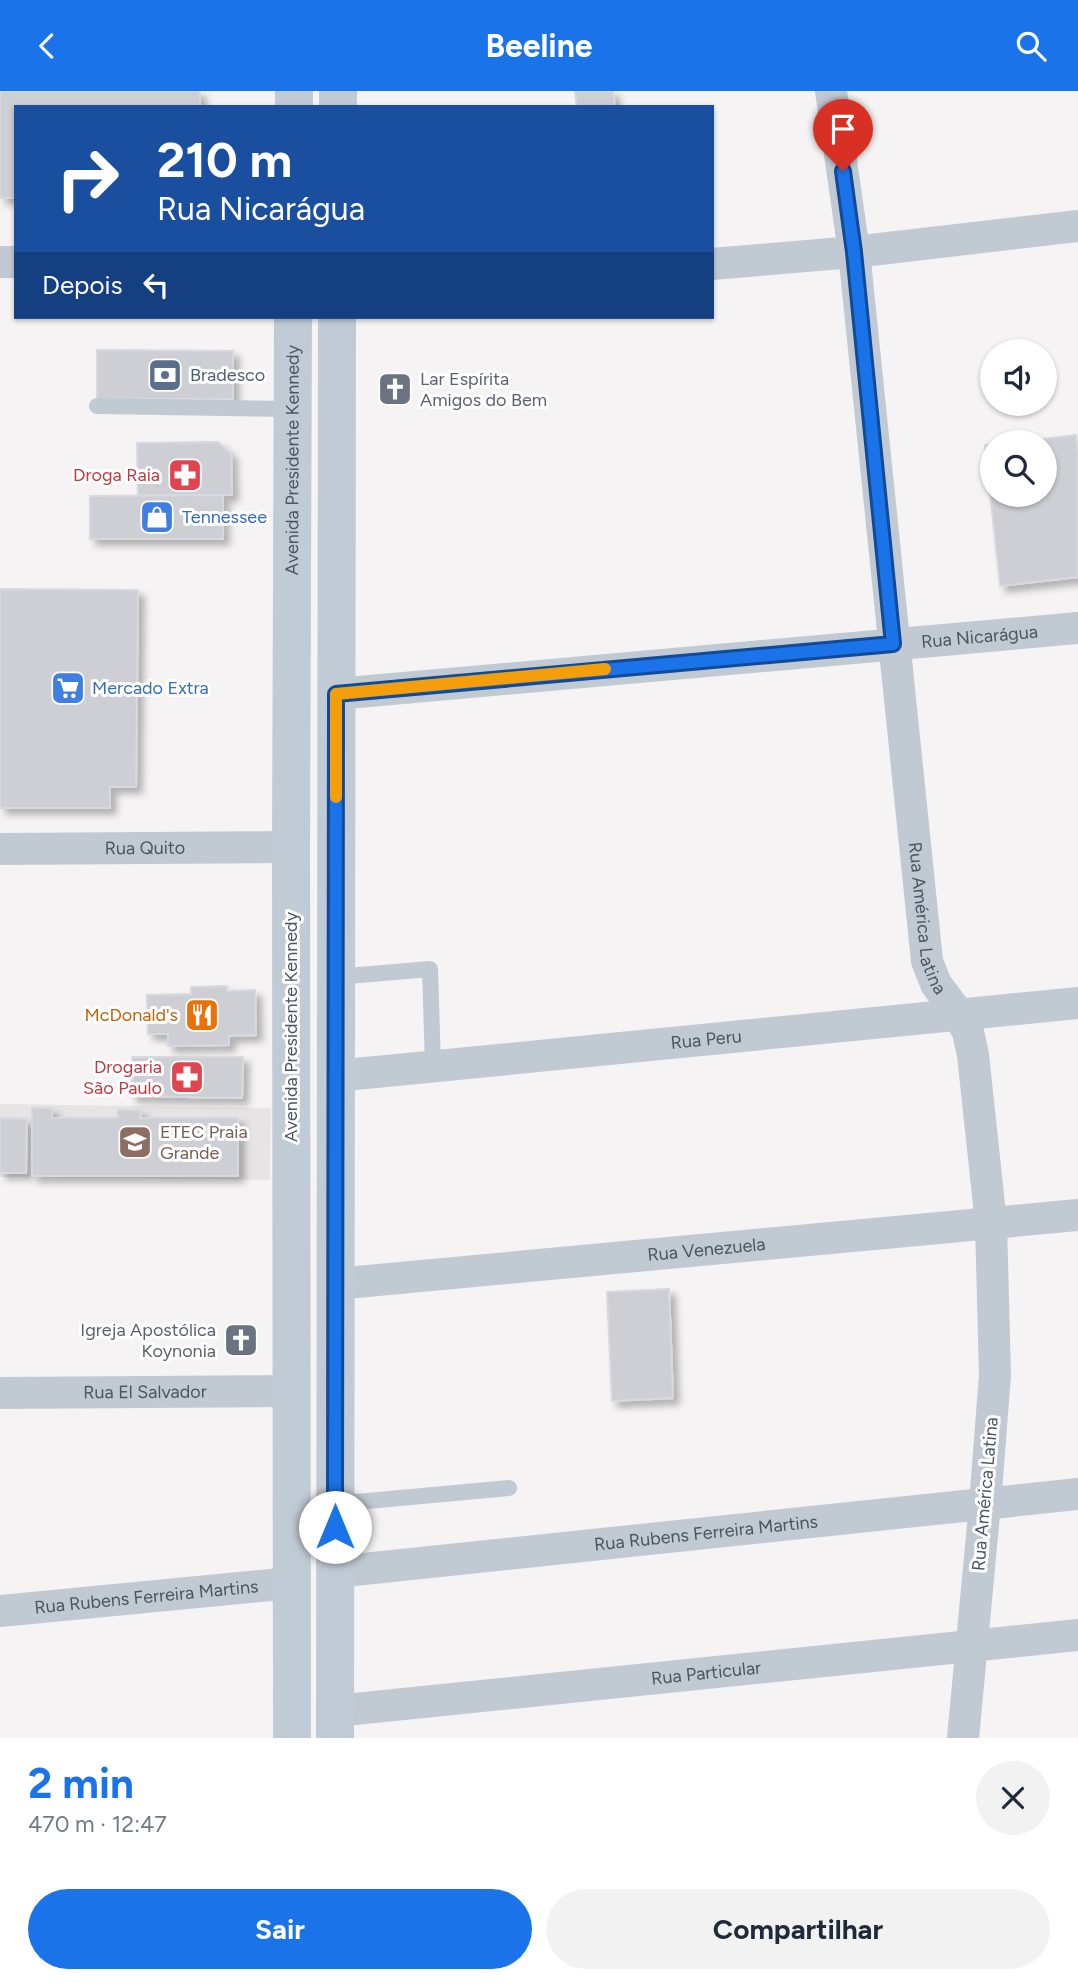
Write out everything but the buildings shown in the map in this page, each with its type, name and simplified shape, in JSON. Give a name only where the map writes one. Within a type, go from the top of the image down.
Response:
[{"type":"main road","name":"Avenida Presidente Kennedy","points":[[292,1738],[293,319]]},
{"type":"main road","points":[[335,1724],[337,319]]},
{"type":"street","name":"Rua América Latina","points":[[831,91],[854,252],[927,961],[936,984],[968,1032],[992,1223],[995,1375],[963,1738]]},
{"type":"street","points":[[714,264],[854,252],[1078,226]]},
{"type":"street","name":"Rua Nicarágua","points":[[336,694],[1078,628]]},
{"type":"street","name":"Rua Quito","points":[[0,849],[291,847]]},
{"type":"street","name":"Rua Peru","points":[[335,1076],[1078,1003]]},
{"type":"street","name":"Rua Venezuela","points":[[335,1284],[1078,1215]]},
{"type":"street","name":"Rua El Salvador","points":[[0,1393],[291,1391]]},
{"type":"street","name":"Rua Rubens Ferreira Martins","points":[[335,1573],[1078,1494]]},
{"type":"street","name":"Rua Rubens Ferreira Martins","points":[[0,1611],[291,1583]]},
{"type":"street","name":"Rua Particular","points":[[335,1724],[1078,1635]]},
{"type":"lane","points":[[97,406],[293,409]]},
{"type":"lane","points":[[335,977],[430,969],[433,1066]]},
{"type":"lane","points":[[335,1504],[509,1488]]},
{"type":"shaded area","name":"ETEC Praia Grande","points":[[0,1104],[271,1108],[270,1180],[0,1177]]},
{"type":"slow traffic","points":[[336,797],[336,694],[605,669]]},
{"type":"place","name":"Bradesco","points":[[165,375]]},
{"type":"place","name":"Lar Espírita Amigos do Bem","points":[[395,389]]},
{"type":"place","name":"Droga Raia","points":[[185,475]]},
{"type":"place","name":"Tennessee","points":[[157,517]]},
{"type":"place","name":"Mercado Extra","points":[[68,688]]},
{"type":"place","name":"McDonald's","points":[[202,1015]]},
{"type":"place","name":"Drogaria São Paulo","points":[[187,1077]]},
{"type":"place","name":"ETEC Praia Grande","points":[[135,1142]]},
{"type":"place","name":"Igreja Apostólica Koynonia","points":[[241,1340]]},
{"type":"route","points":[[335,1527],[336,694],[893,644],[854,252],[843,171]]}]
